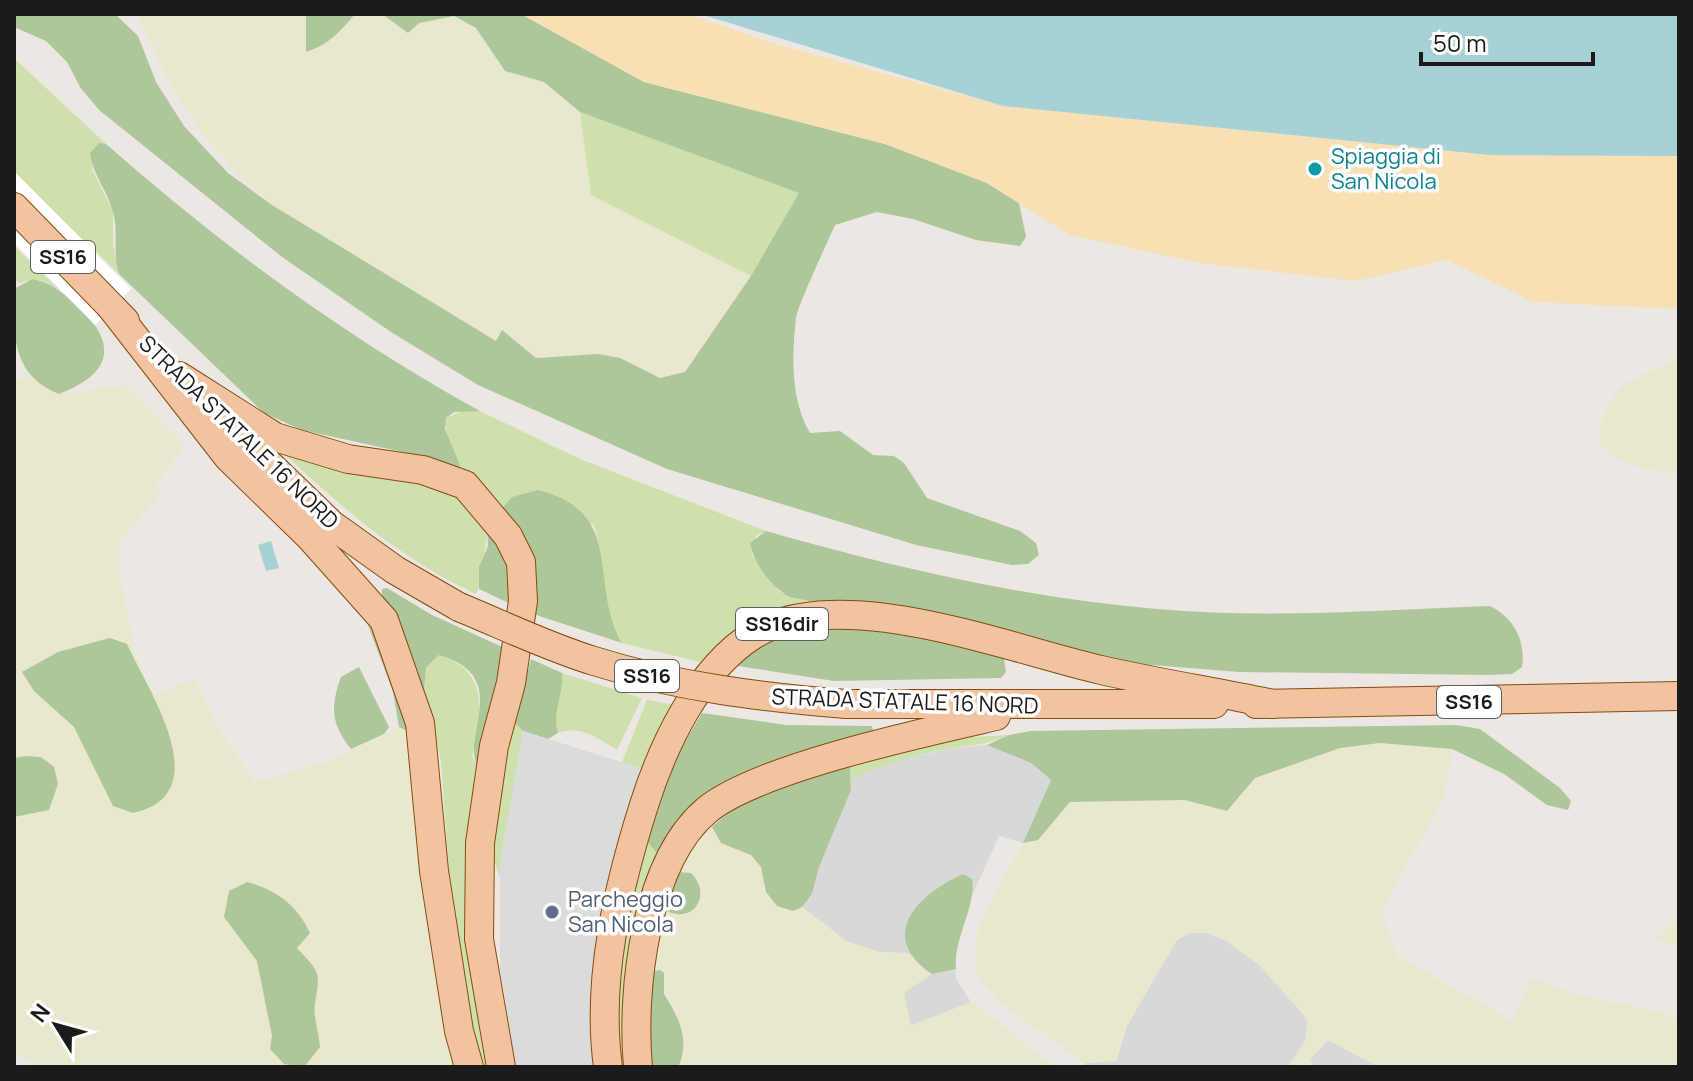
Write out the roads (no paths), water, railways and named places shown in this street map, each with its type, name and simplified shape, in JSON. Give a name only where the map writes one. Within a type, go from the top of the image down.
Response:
[{"type":"main road","name":"STRADA STATALE 16 NORD","points":[[14,207],[179,376],[332,525],[395,570],[459,607],[591,660],[649,677],[748,696],[846,704],[1273,704],[1679,696]]},
{"type":"main road","points":[[112,308],[228,457],[310,537],[384,620],[420,723],[434,871],[459,1031],[469,1067]]},
{"type":"main road","points":[[179,376],[275,437],[348,459],[423,470],[465,485],[508,536],[521,562],[523,601],[511,683],[494,746],[480,843],[479,939],[501,1067]]},
{"type":"main road","name":"SS16dir","points":[[608,1067],[605,1000],[613,933],[624,878],[652,782],[681,718],[724,658],[755,634],[801,618],[855,615],[906,620],[1101,670],[1273,704]]},
{"type":"main road","points":[[638,1067],[638,1007],[648,926],[665,871],[682,837],[708,810],[746,787],[813,765],[1039,706]]},
{"type":"water","points":[[700,14],[1679,14],[1679,156],[1490,155],[1003,106]]},
{"type":"water","points":[[271,541],[279,568],[266,571],[258,545]]},
{"type":"place","name":"Spiaggia di San Nicola","points":[[1315,169]]},
{"type":"place","name":"Parcheggio San Nicola","points":[[552,912]]}]
